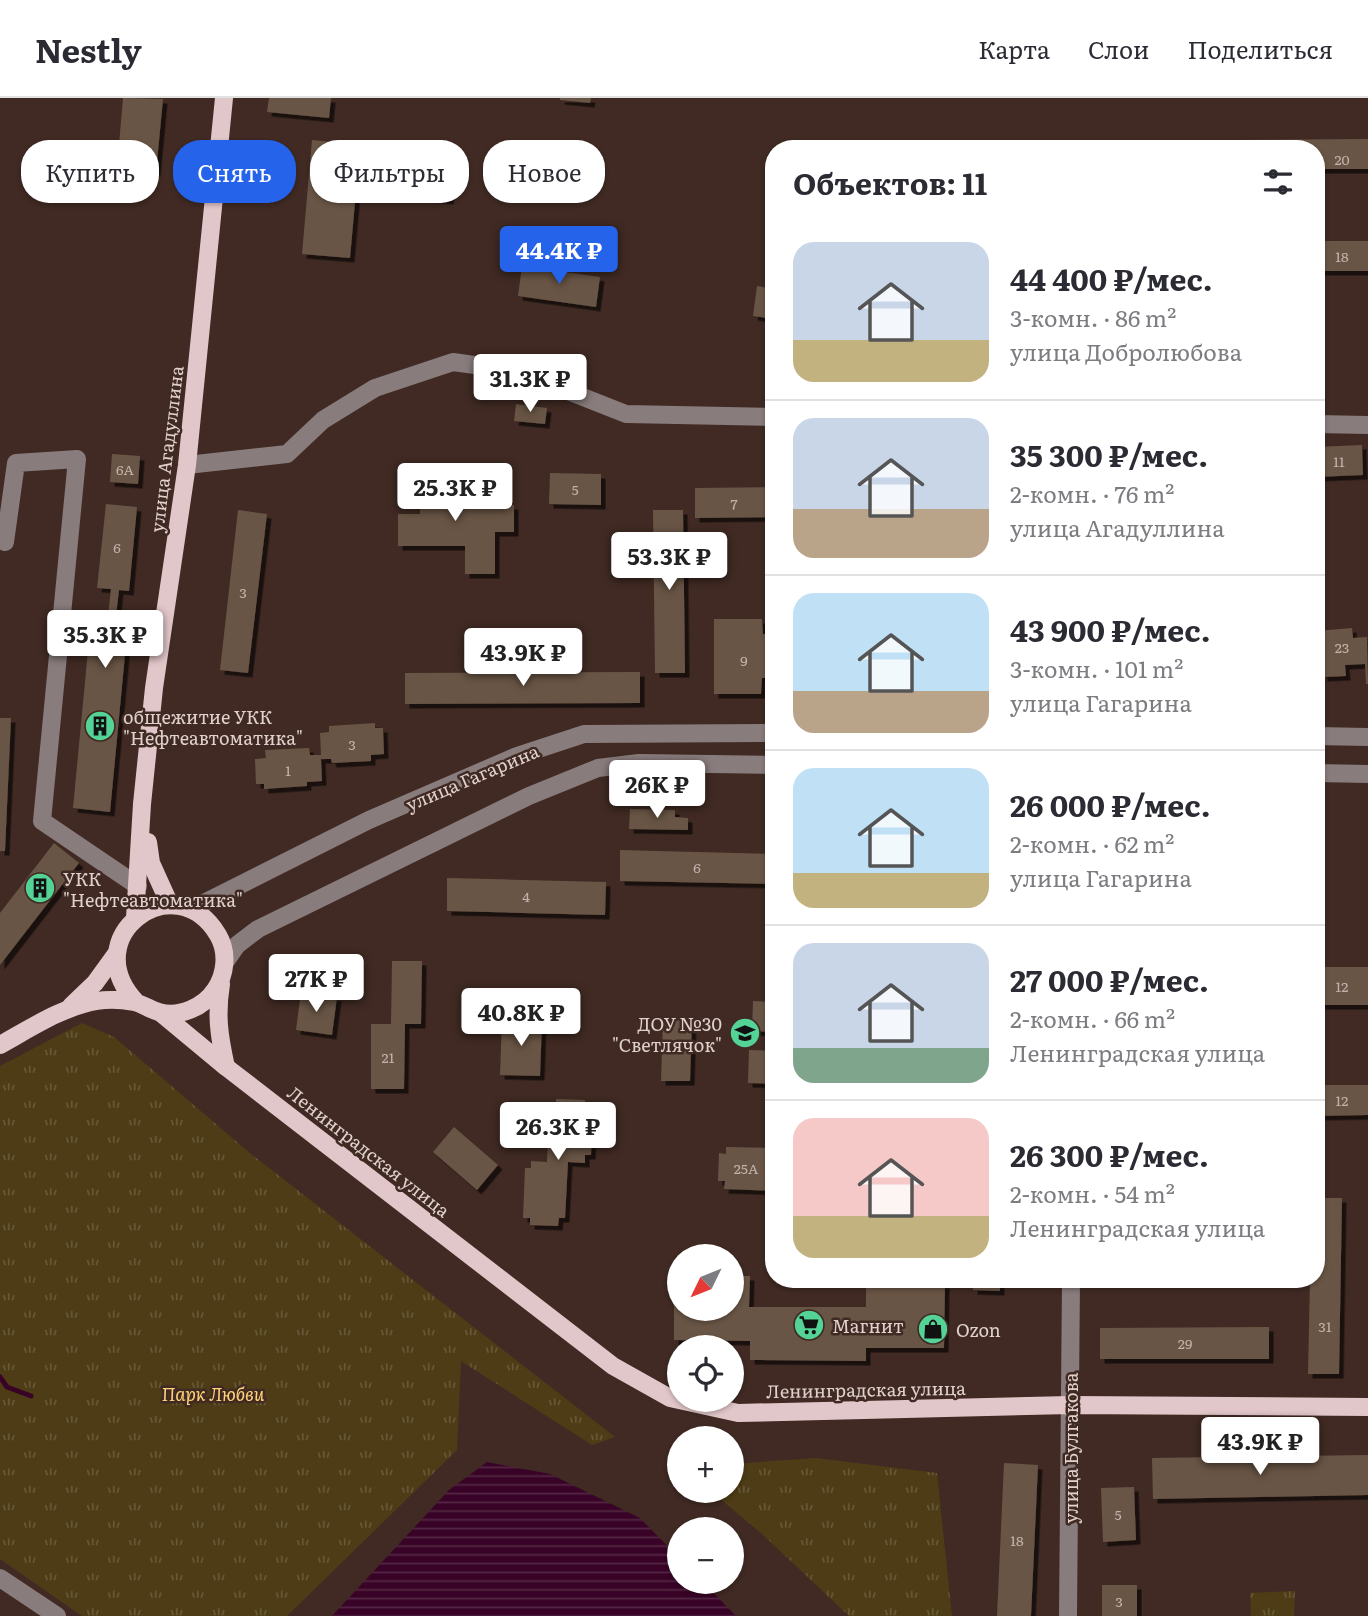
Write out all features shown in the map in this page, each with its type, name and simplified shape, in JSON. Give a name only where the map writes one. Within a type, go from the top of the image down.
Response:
[{"type":"main road","name":"улица Агадуллина","points":[[142,804],[154,688],[187,464],[224,98]]},
{"type":"main road","points":[[135,918],[142,804]]},
{"type":"main road","points":[[142,804],[151,863],[170,905]]},
{"type":"main road","points":[[69,1008],[95,983],[116,954],[124,932],[135,918],[153,908],[170,905],[192,909],[210,922],[222,942],[225,961],[216,1011],[218,1035],[226,1067]]},
{"type":"main road","points":[[116,954],[118,974],[125,990],[136,1002]]},
{"type":"main road","points":[[0,1045],[69,1008],[100,1000],[136,1002],[161,1013],[183,1013],[200,1006],[214,993],[221,980]]},
{"type":"main road","name":"Ленинградская улица","points":[[161,1013],[226,1067],[613,1366],[670,1398],[738,1413],[1070,1405],[1368,1407]]},
{"type":"street","points":[[187,464],[286,454],[323,420],[376,388],[453,362],[517,371],[626,414],[765,416]]},
{"type":"street","points":[[1325,425],[1368,425]]},
{"type":"street","points":[[5,542],[16,463],[77,459],[42,821],[138,886]]},
{"type":"street","name":"улица Гагарина","points":[[192,909],[369,820],[517,756],[584,734],[765,733]]},
{"type":"street","points":[[1325,736],[1368,737]]},
{"type":"street","points":[[225,961],[237,945],[258,929],[528,796],[598,768],[639,764],[765,765]]},
{"type":"street","points":[[1325,773],[1368,774]]},
{"type":"street","name":"улица Булгакова","points":[[1068,1616],[1071,1288]]},
{"type":"street","points":[[0,1578],[57,1616]]},
{"type":"green space","name":"Парк Любви","points":[[82,1023],[114,1037],[251,1154],[615,1437],[592,1445],[461,1361],[457,1450],[287,1616],[82,1616],[0,1559],[0,1066]]},
{"type":"green space","points":[[816,1458],[937,1473],[952,1616],[849,1616],[744,1517],[725,1503],[744,1503],[744,1463]]},
{"type":"green space","points":[[1295,1591],[1294,1616],[1251,1616],[1250,1593]]},
{"type":"shaded area","points":[[487,1462],[550,1474],[640,1518],[667,1546],[667,1594],[715,1594],[736,1616],[332,1616],[449,1490]]},
{"type":"building","points":[[123,98],[163,99],[159,141],[119,140]]},
{"type":"building","points":[[269,98],[331,98],[329,118],[267,112]]},
{"type":"building","points":[[560,98],[591,98],[590,103]]},
{"type":"building","points":[[1368,139],[1368,169],[1325,169],[1325,140],[1234,140]]},
{"type":"building","points":[[310,163],[310,203],[355,203],[350,258],[302,254]]},
{"type":"building","points":[[1325,241],[1368,241],[1368,271],[1325,271]]},
{"type":"building","points":[[522,266],[600,277],[596,307],[518,296]]},
{"type":"building","points":[[757,286],[765,287],[765,318],[753,316]]},
{"type":"building","points":[[516,404],[547,408],[545,424],[514,421]]},
{"type":"building","points":[[1362,445],[1363,475],[1325,477],[1325,447]]},
{"type":"building","points":[[112,454],[140,456],[138,484],[110,482]]},
{"type":"building","points":[[420,467],[450,467],[450,505],[514,505],[514,532],[495,532],[495,574],[465,574],[465,546],[398,546],[398,514],[420,514]]},
{"type":"building","points":[[550,473],[601,474],[601,505],[549,504]]},
{"type":"building","points":[[765,487],[765,517],[695,518],[695,488]]},
{"type":"building","name":"общежитие УКК \"Нефтеавтоматика\"","points":[[106,504],[137,507],[129,591],[119,590],[113,642],[126,644],[110,812],[73,808],[89,640],[105,641],[111,589],[97,588]]},
{"type":"building","points":[[238,510],[267,514],[248,673],[220,670]]},
{"type":"building","points":[[653,510],[683,510],[685,673],[655,673]]},
{"type":"building","points":[[714,619],[762,619],[765,634],[765,678],[762,678],[761,694],[714,694]]},
{"type":"building","points":[[1352,628],[1353,638],[1367,637],[1368,684],[1365,664],[1345,665],[1346,676],[1325,677],[1325,630]]},
{"type":"building","points":[[640,672],[640,703],[405,704],[405,673]]},
{"type":"building","points":[[0,718],[11,718],[5,851],[0,851]]},
{"type":"building","points":[[375,723],[375,728],[383,728],[384,754],[371,755],[371,761],[332,763],[331,759],[321,759],[322,781],[307,782],[307,786],[264,789],[264,784],[256,784],[255,759],[266,758],[265,750],[309,748],[310,755],[321,755],[320,733],[329,732],[329,726]]},
{"type":"building","points":[[630,809],[675,810],[675,817],[688,818],[688,830],[629,829]]},
{"type":"building","name":"УКК \"Нефтеавтоматика\"","points":[[54,843],[79,863],[0,965],[0,913]]},
{"type":"building","points":[[620,850],[765,854],[765,884],[620,881]]},
{"type":"building","points":[[447,878],[606,882],[605,915],[447,911]]},
{"type":"building","points":[[392,961],[422,961],[421,1024],[405,1024],[404,1089],[371,1089],[371,1024],[391,1024]]},
{"type":"building","points":[[1325,967],[1368,967],[1368,1005],[1325,1005]]},
{"type":"building","points":[[301,992],[337,997],[332,1035],[296,1030]]},
{"type":"building","points":[[753,1001],[765,1002],[765,1032],[752,1031]]},
{"type":"building","points":[[663,1019],[692,1019],[690,1081],[661,1081]]},
{"type":"building","points":[[502,1020],[542,1022],[540,1076],[500,1075]]},
{"type":"building","points":[[749,1050],[765,1051],[765,1084],[748,1083]]},
{"type":"building","points":[[1325,1085],[1368,1085],[1368,1115],[1325,1116]]},
{"type":"building","points":[[556,1099],[585,1100],[585,1108],[593,1108],[591,1155],[585,1155],[585,1163],[568,1162],[565,1218],[559,1218],[558,1226],[530,1225],[530,1218],[523,1218],[525,1168],[531,1168],[531,1161],[547,1162],[549,1107],[556,1107]]},
{"type":"building","points":[[454,1127],[498,1165],[477,1190],[433,1152]]},
{"type":"building","points":[[726,1147],[765,1148],[765,1191],[724,1189],[725,1181],[718,1181],[719,1153],[726,1154]]},
{"type":"building","points":[[1325,1198],[1342,1198],[1339,1374],[1308,1374],[1310,1288],[1325,1288]]},
{"type":"building","name":"Магнит","points":[[744,1276],[750,1276],[749,1307],[866,1307],[866,1288],[945,1288],[944,1348],[866,1348],[866,1361],[750,1360],[750,1341],[744,1341],[744,1335],[674,1335],[674,1321],[744,1321]]},
{"type":"building","points":[[973,1288],[1000,1288],[1000,1291]]},
{"type":"building","points":[[1269,1327],[1269,1359],[1100,1359],[1100,1328]]},
{"type":"building","points":[[1368,1455],[1368,1495],[1153,1499],[1152,1458]]},
{"type":"building","points":[[1004,1463],[1038,1465],[1031,1616],[997,1616]]},
{"type":"building","points":[[1134,1487],[1136,1540],[1103,1542],[1101,1488]]},
{"type":"building","points":[[1102,1585],[1137,1585],[1137,1616],[1102,1616]]},
{"type":"waterway","points":[[0,1377],[7,1387],[31,1396]]},
{"type":"place","name":"общежитие УКК \"Нефтеавтоматика\"","points":[[100,726]]},
{"type":"place","name":"УКК \"Нефтеавтоматика\"","points":[[40,888]]},
{"type":"place","name":"ДОУ №30 \"Светлячок\"","points":[[745,1033]]},
{"type":"place","name":"Магнит","points":[[809,1325]]},
{"type":"place","name":"Ozon","points":[[933,1329]]}]
